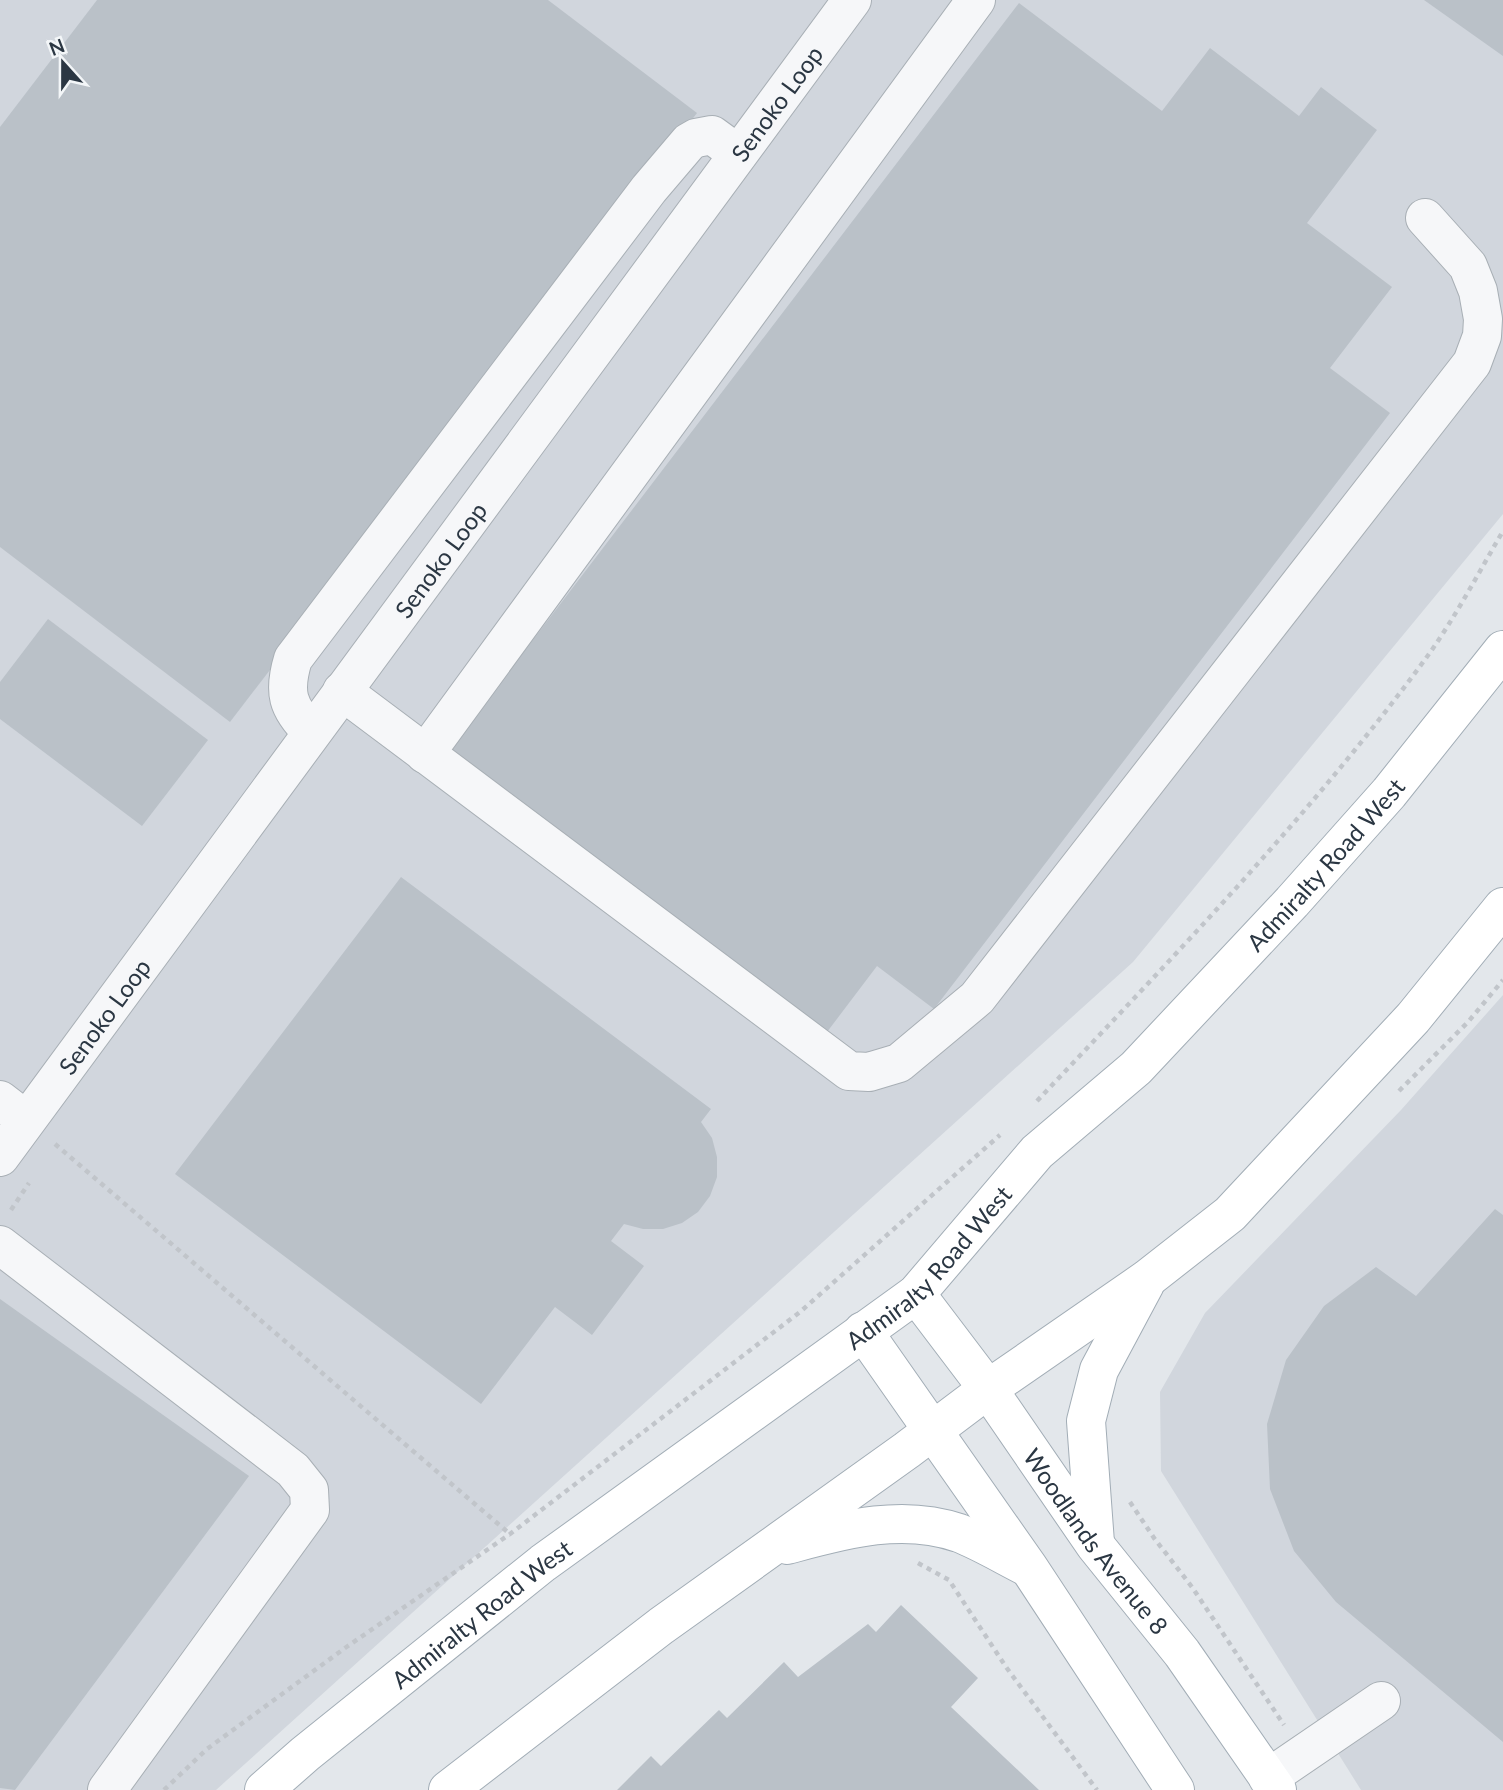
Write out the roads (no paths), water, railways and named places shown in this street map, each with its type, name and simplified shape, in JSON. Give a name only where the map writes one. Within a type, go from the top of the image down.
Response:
[{"type":"main road","name":"Admiralty Road West","points":[[264,1790],[543,1563],[916,1294],[1037,1152],[1136,1068],[1292,902],[1389,793],[1503,650]]},
{"type":"main road","points":[[448,1790],[661,1626],[988,1389],[1147,1279],[1230,1214],[1413,1018],[1503,907]]},
{"type":"main road","points":[[1095,1545],[1086,1421],[1099,1370],[1147,1279]]},
{"type":"main road","name":"Woodlands Avenue 8","points":[[916,1294],[988,1389],[1095,1545],[1182,1653],[1273,1784]]},
{"type":"main road","points":[[863,1331],[1029,1568],[1175,1790]]},
{"type":"main road","points":[[763,1552],[857,1527],[908,1524],[958,1533],[1029,1568]]},
{"type":"street","name":"Senoko Loop","points":[[0,1157],[13,1110],[312,732],[852,0]]},
{"type":"street","points":[[425,754],[976,0]]},
{"type":"street","points":[[312,732],[297,718],[288,699],[287,679],[293,659],[641,200],[689,142],[704,135],[712,135],[738,155]]},
{"type":"street","points":[[342,691],[849,1071],[869,1072],[899,1063],[978,998],[1472,363],[1482,335],[1483,319],[1478,291],[1468,266],[1424,218]]},
{"type":"street","points":[[0,1245],[293,1470],[309,1490],[310,1510],[107,1790]]},
{"type":"street","points":[[1273,1784],[1304,1754],[1381,1702]]}]
